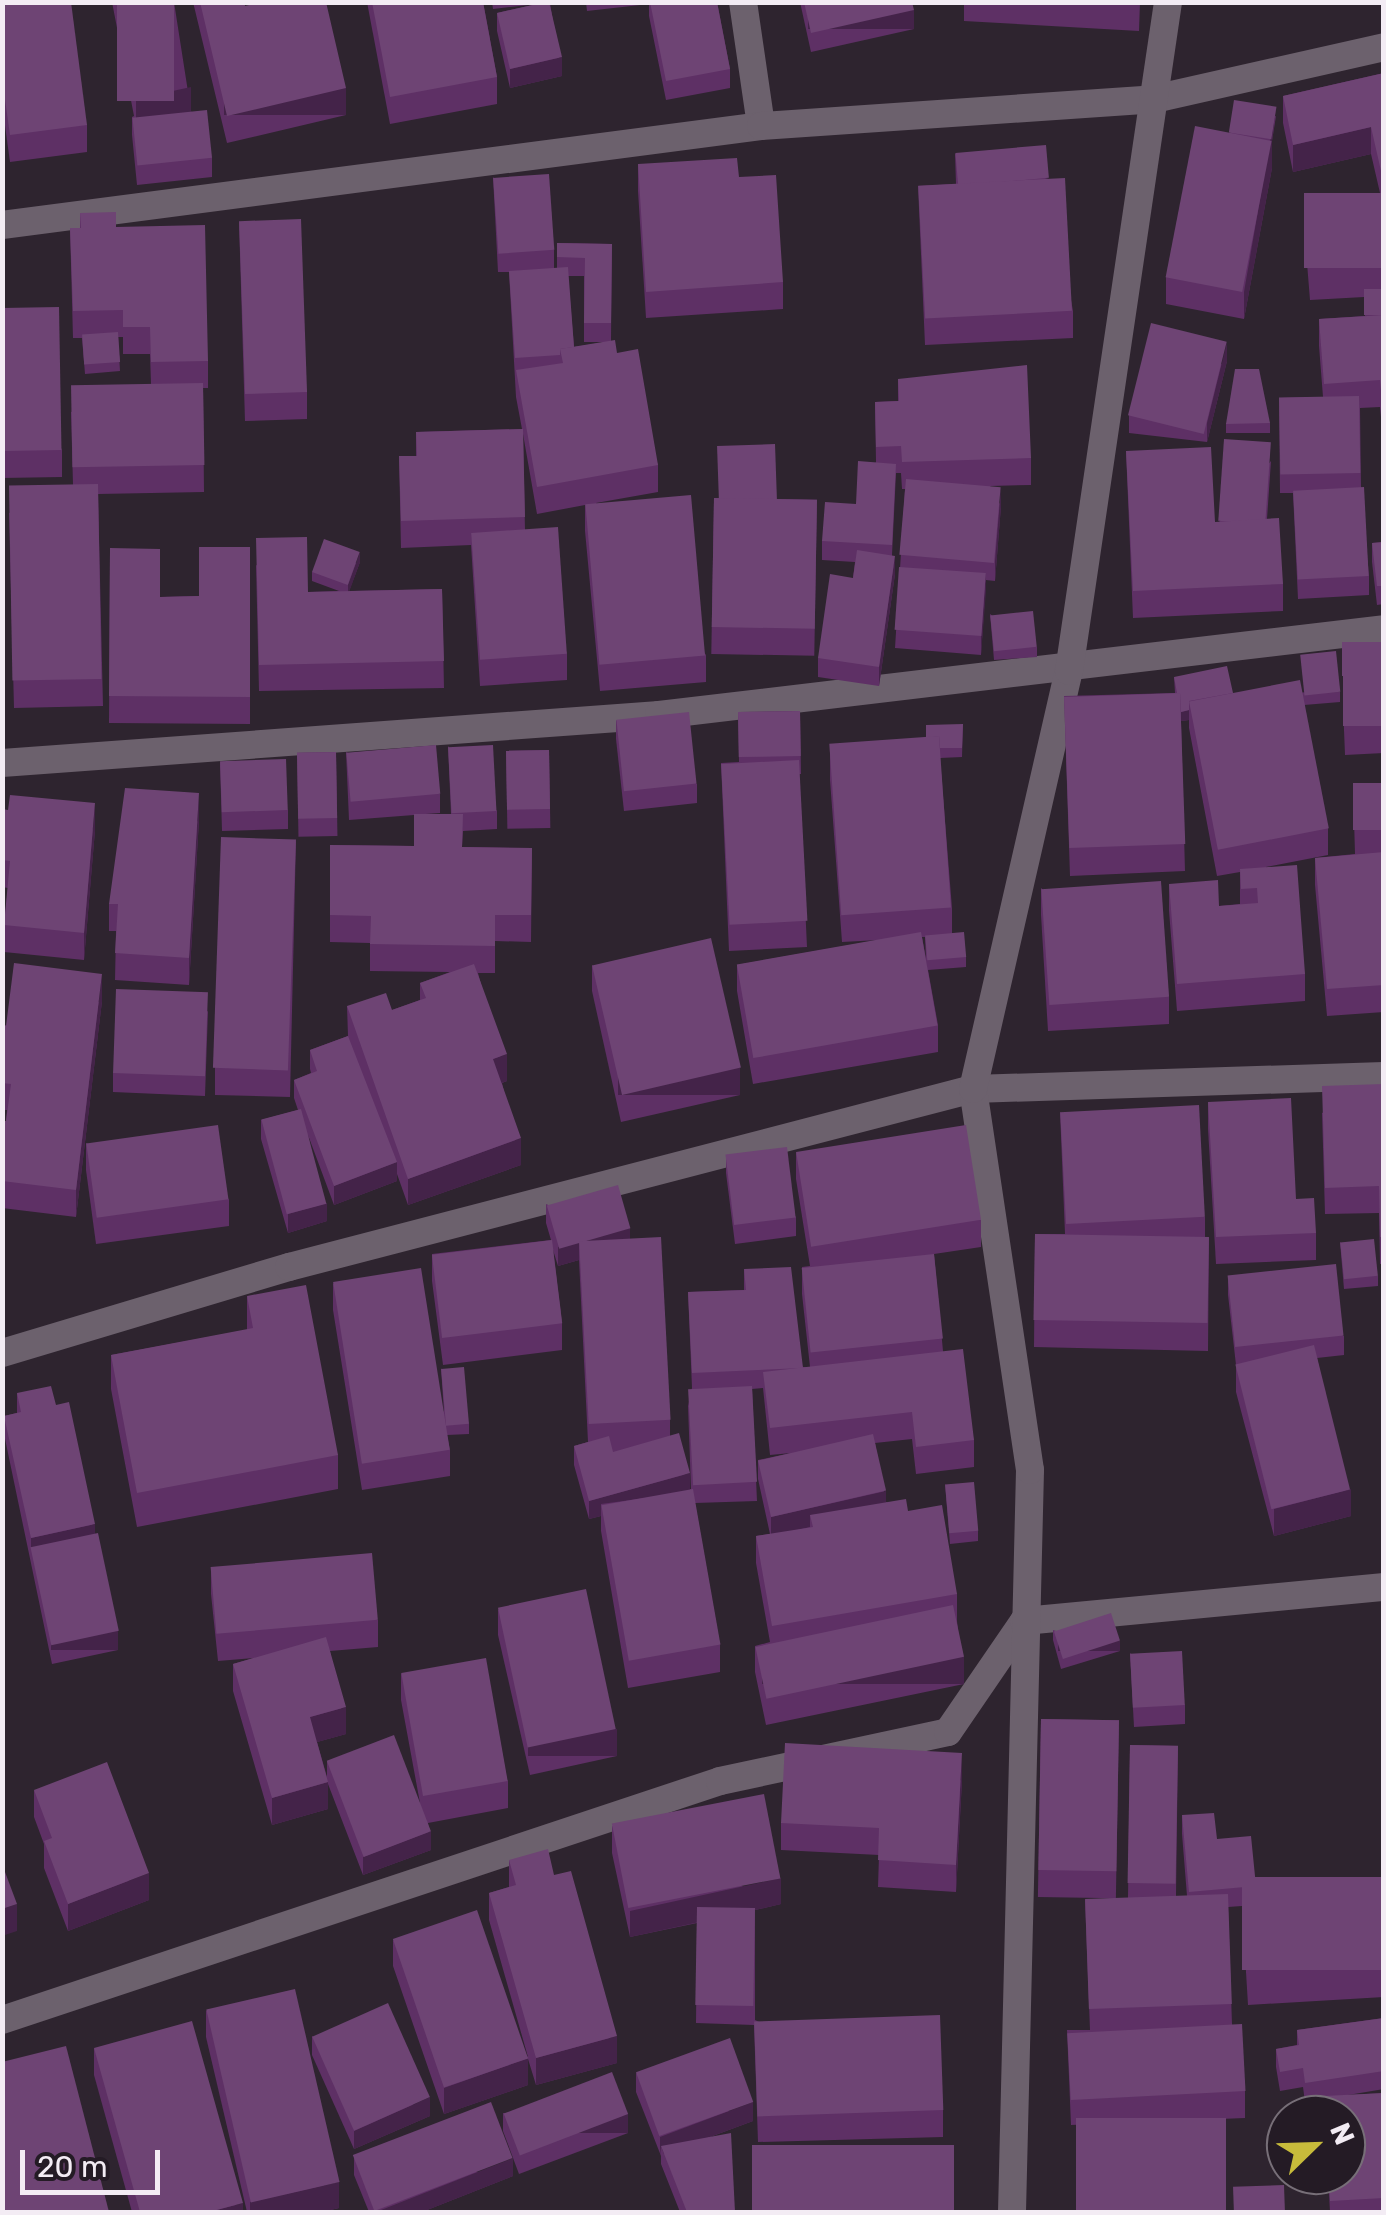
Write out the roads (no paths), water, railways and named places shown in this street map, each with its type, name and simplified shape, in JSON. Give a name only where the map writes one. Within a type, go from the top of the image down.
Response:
[{"type":"street","points":[[743,2],[761,126]]},
{"type":"street","points":[[1012,2212],[1030,1470],[973,1089],[1070,672],[1168,2]]},
{"type":"street","points":[[2,224],[761,126],[1154,99],[1384,47]]},
{"type":"street","points":[[2,764],[659,715],[1070,672],[1384,629]]},
{"type":"street","points":[[2,1352],[289,1267],[973,1089],[1384,1076]]},
{"type":"street","points":[[1024,1621],[1384,1586]]},
{"type":"street","points":[[2,2020],[720,1781],[948,1732],[1024,1621]]}]
